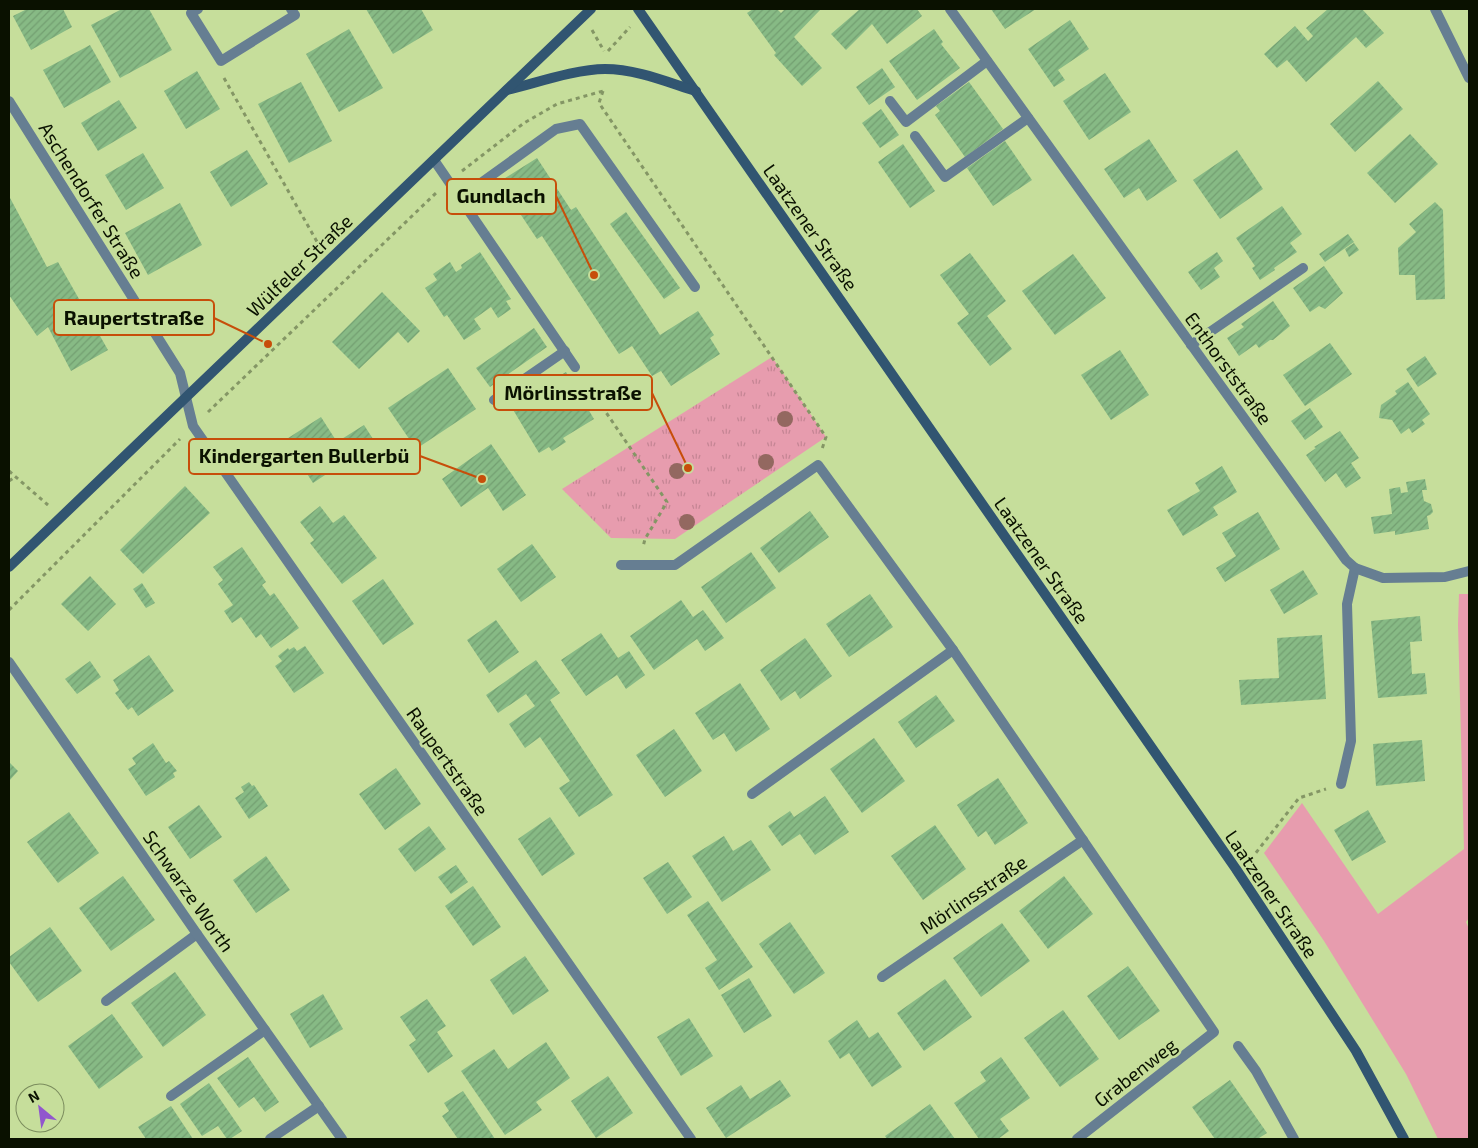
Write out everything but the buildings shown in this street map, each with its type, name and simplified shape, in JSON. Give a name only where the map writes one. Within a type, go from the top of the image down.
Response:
[{"type":"main road","name":"Laatzener Straße","points":[[640,11],[1236,869],[1356,1051],[1404,1139]]},
{"type":"main road","name":"Wülfeler Straße","points":[[9,566],[588,12]]},
{"type":"main road","points":[[506,90],[581,72],[605,69],[638,73],[696,91]]},
{"type":"street","points":[[198,9],[191,13],[221,61],[295,15],[291,9]]},
{"type":"street","name":"Enthorststraße","points":[[950,9],[1346,560],[1355,568]]},
{"type":"street","points":[[1435,9],[1469,78]]},
{"type":"street","points":[[890,101],[906,122],[987,61]]},
{"type":"street","name":"Aschendorfer Straße","points":[[9,101],[180,372],[186,398]]},
{"type":"street","points":[[915,136],[945,177],[1028,118]]},
{"type":"street","points":[[460,198],[556,129],[580,124],[695,287]]},
{"type":"street","points":[[434,160],[575,367]]},
{"type":"street","points":[[1191,345],[1303,268]]},
{"type":"street","points":[[494,400],[565,351]]},
{"type":"street","name":"Raupertstraße","points":[[186,398],[193,426],[690,1139]]},
{"type":"street","points":[[621,565],[675,565],[818,464],[954,650],[1084,840]]},
{"type":"street","points":[[1341,784],[1351,741],[1347,604],[1355,568],[1383,578],[1445,577],[1469,571]]},
{"type":"street","points":[[752,794],[954,650]]},
{"type":"street","name":"Schwarze Worth","points":[[9,662],[196,934],[342,1139]]},
{"type":"street","name":"Mörlinsstraße","points":[[882,978],[1084,840]]},
{"type":"street","name":"Grabenweg","points":[[1077,1139],[1214,1032],[1084,840]]},
{"type":"street","points":[[106,1001],[196,934]]},
{"type":"street","points":[[171,1096],[265,1030]]},
{"type":"street","points":[[1238,1046],[1256,1071],[1294,1139]]},
{"type":"street","points":[[270,1139],[319,1106]]},
{"type":"path","points":[[588,12],[606,54],[640,11]]},
{"type":"path","points":[[221,61],[221,74],[328,261]]},
{"type":"path","points":[[9,610],[193,426],[449,180],[524,123],[557,104],[603,91],[599,103],[826,437],[818,464]]},
{"type":"path","points":[[575,367],[667,502],[645,539],[639,565]]},
{"type":"path","points":[[9,471],[62,517]]},
{"type":"path","points":[[9,481],[15,477]]},
{"type":"path","points":[[1236,869],[1254,856],[1299,798],[1341,784]]},
{"type":"green space","points":[[772,357],[826,437],[675,539],[611,538],[562,489]]},
{"type":"green space","points":[[1459,594],[1469,594],[1469,918],[1466,922],[1469,929],[1469,1139],[1438,1139],[1406,1074],[1324,941],[1264,853],[1302,803],[1378,914],[1464,849],[1458,624]]},
{"type":"place","name":"Gundlach","points":[[594,275]]},
{"type":"place","name":"Raupertstraße","points":[[268,344]]},
{"type":"place","name":"Mörlinsstraße","points":[[688,468]]},
{"type":"place","name":"Kindergarten Bullerbü","points":[[482,479]]}]
